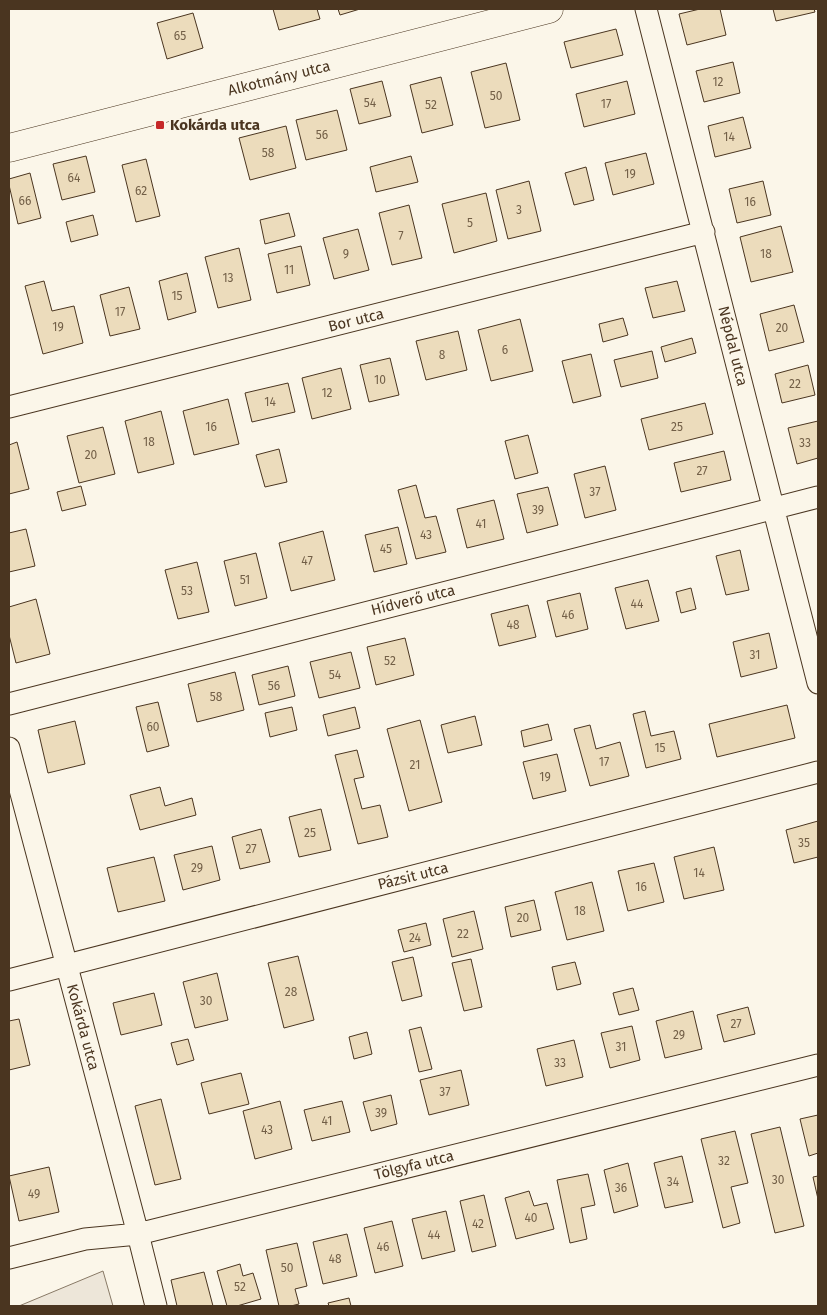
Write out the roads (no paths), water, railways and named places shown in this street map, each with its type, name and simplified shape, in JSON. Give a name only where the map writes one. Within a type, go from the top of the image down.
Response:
[{"type":"street","name":"Alkotmány utca","points":[[9,148],[549,9]]},
{"type":"street","name":"Népdal utca","points":[[646,9],[818,683]]},
{"type":"street","name":"Bor utca","points":[[9,407],[704,232]]},
{"type":"street","name":"Hídverő utca","points":[[9,704],[818,497]]},
{"type":"street","name":"Kokárda utca","points":[[9,748],[156,1306]]},
{"type":"street","name":"Pázsit utca","points":[[9,980],[818,772]]},
{"type":"street","name":"Tölgyfa utca","points":[[9,1258],[85,1239],[138,1234],[818,1065]]},
{"type":"place","name":"Kokárda utca","points":[[160,125]]}]
